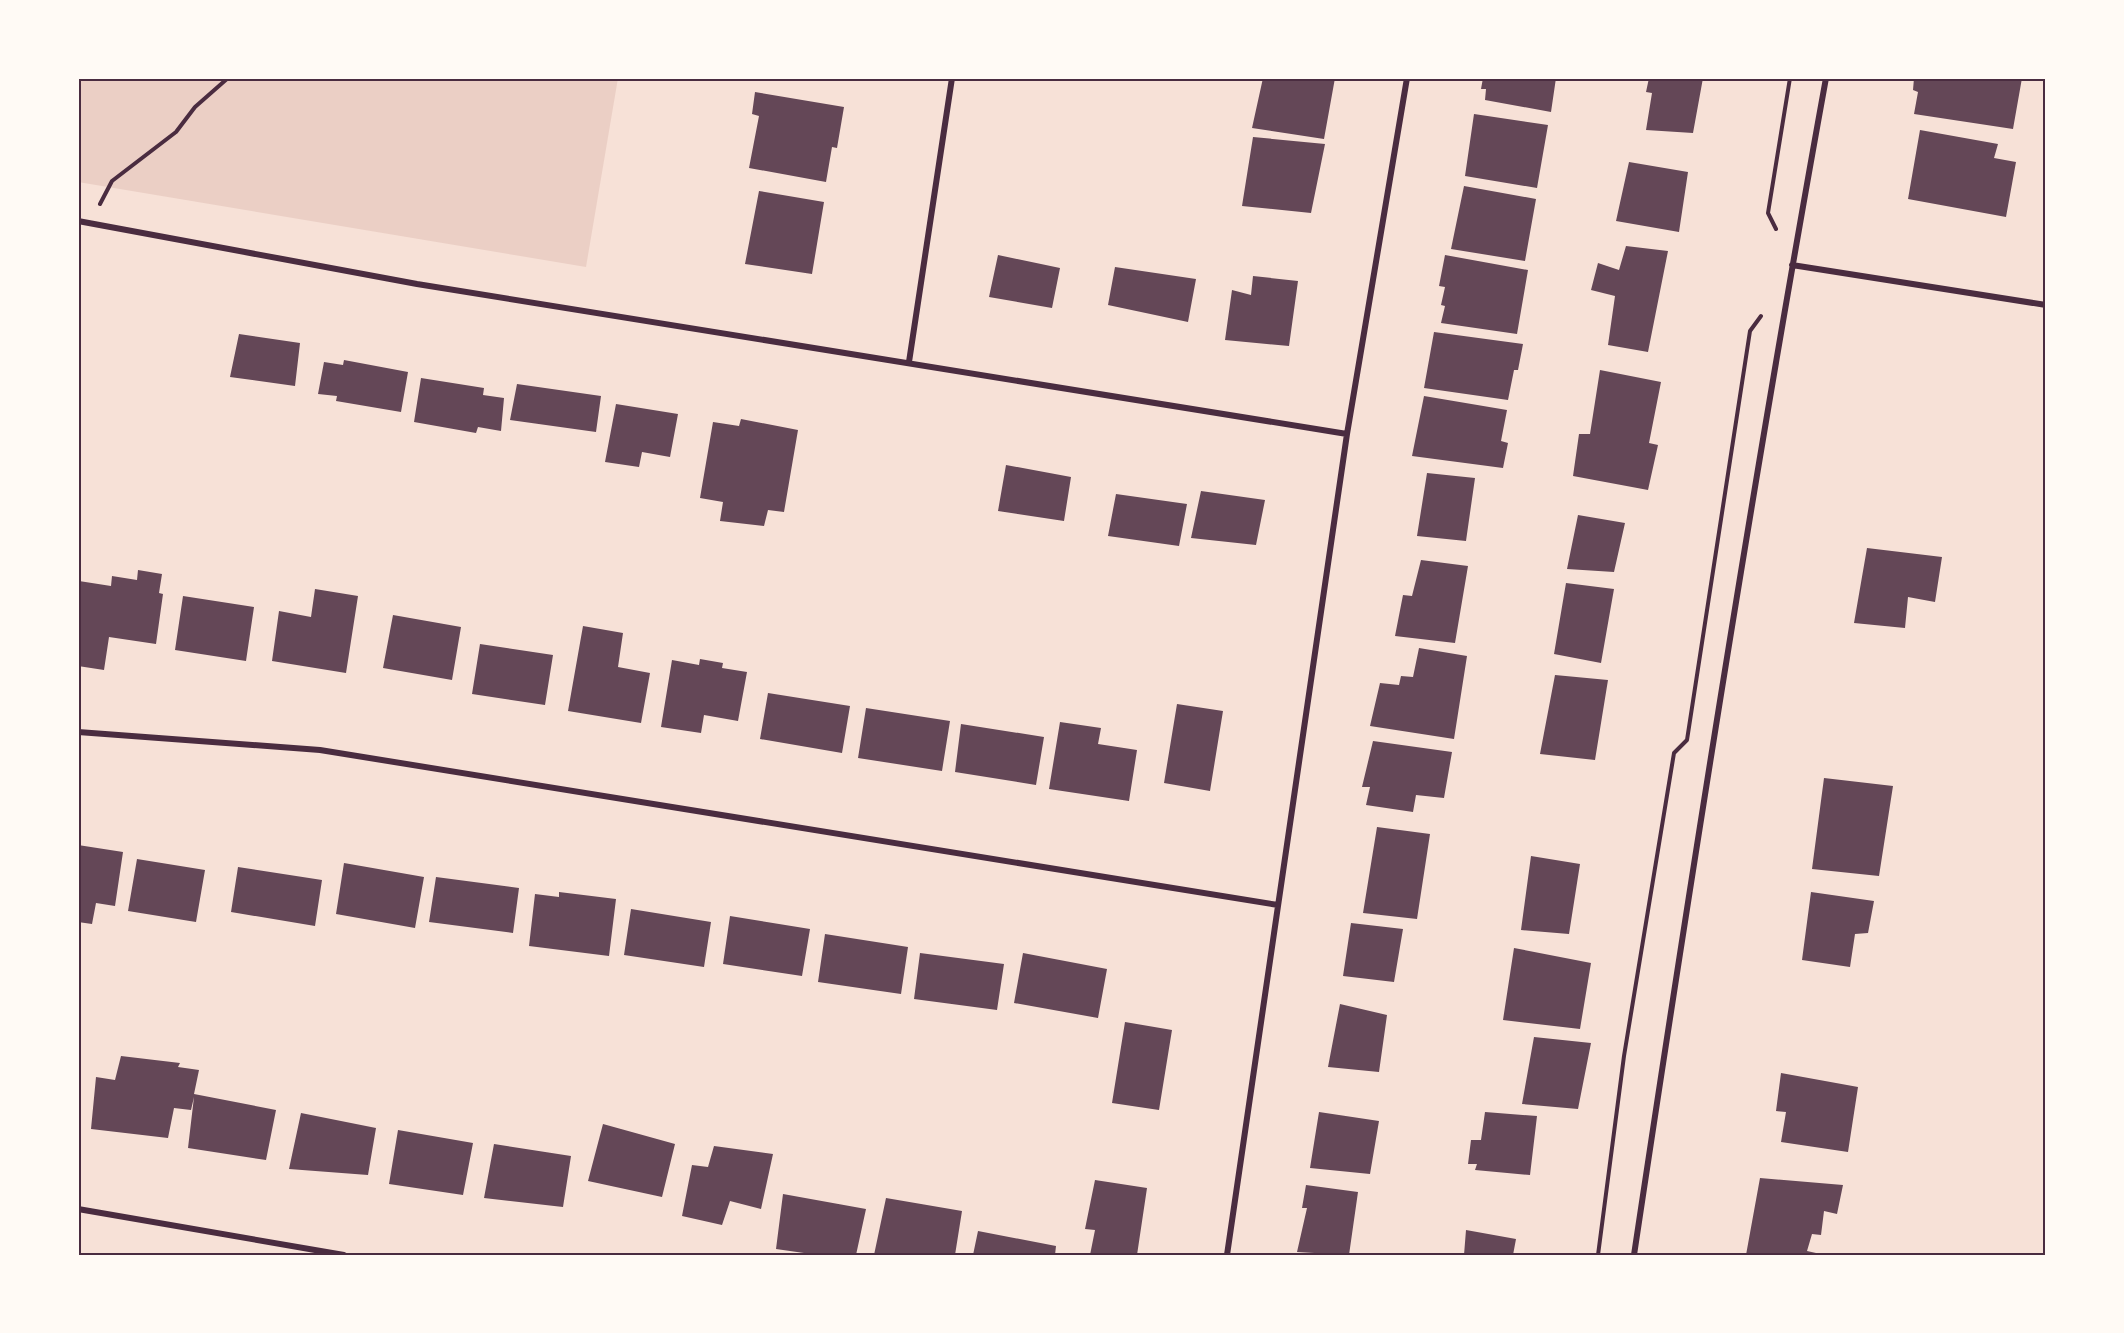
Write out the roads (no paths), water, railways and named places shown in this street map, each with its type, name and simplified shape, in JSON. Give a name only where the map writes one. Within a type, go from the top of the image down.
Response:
[{"type":"street","points":[[909,362],[952,78]]},
{"type":"street","points":[[1227,1255],[1347,434],[1407,78]]},
{"type":"street","points":[[1634,1255],[1684,920],[1792,265],[1826,78]]},
{"type":"street","points":[[78,221],[417,284],[1347,434]]},
{"type":"street","points":[[1792,265],[2046,305]]},
{"type":"street","points":[[78,732],[320,750],[1278,905]]},
{"type":"street","points":[[78,1209],[344,1255]]}]
